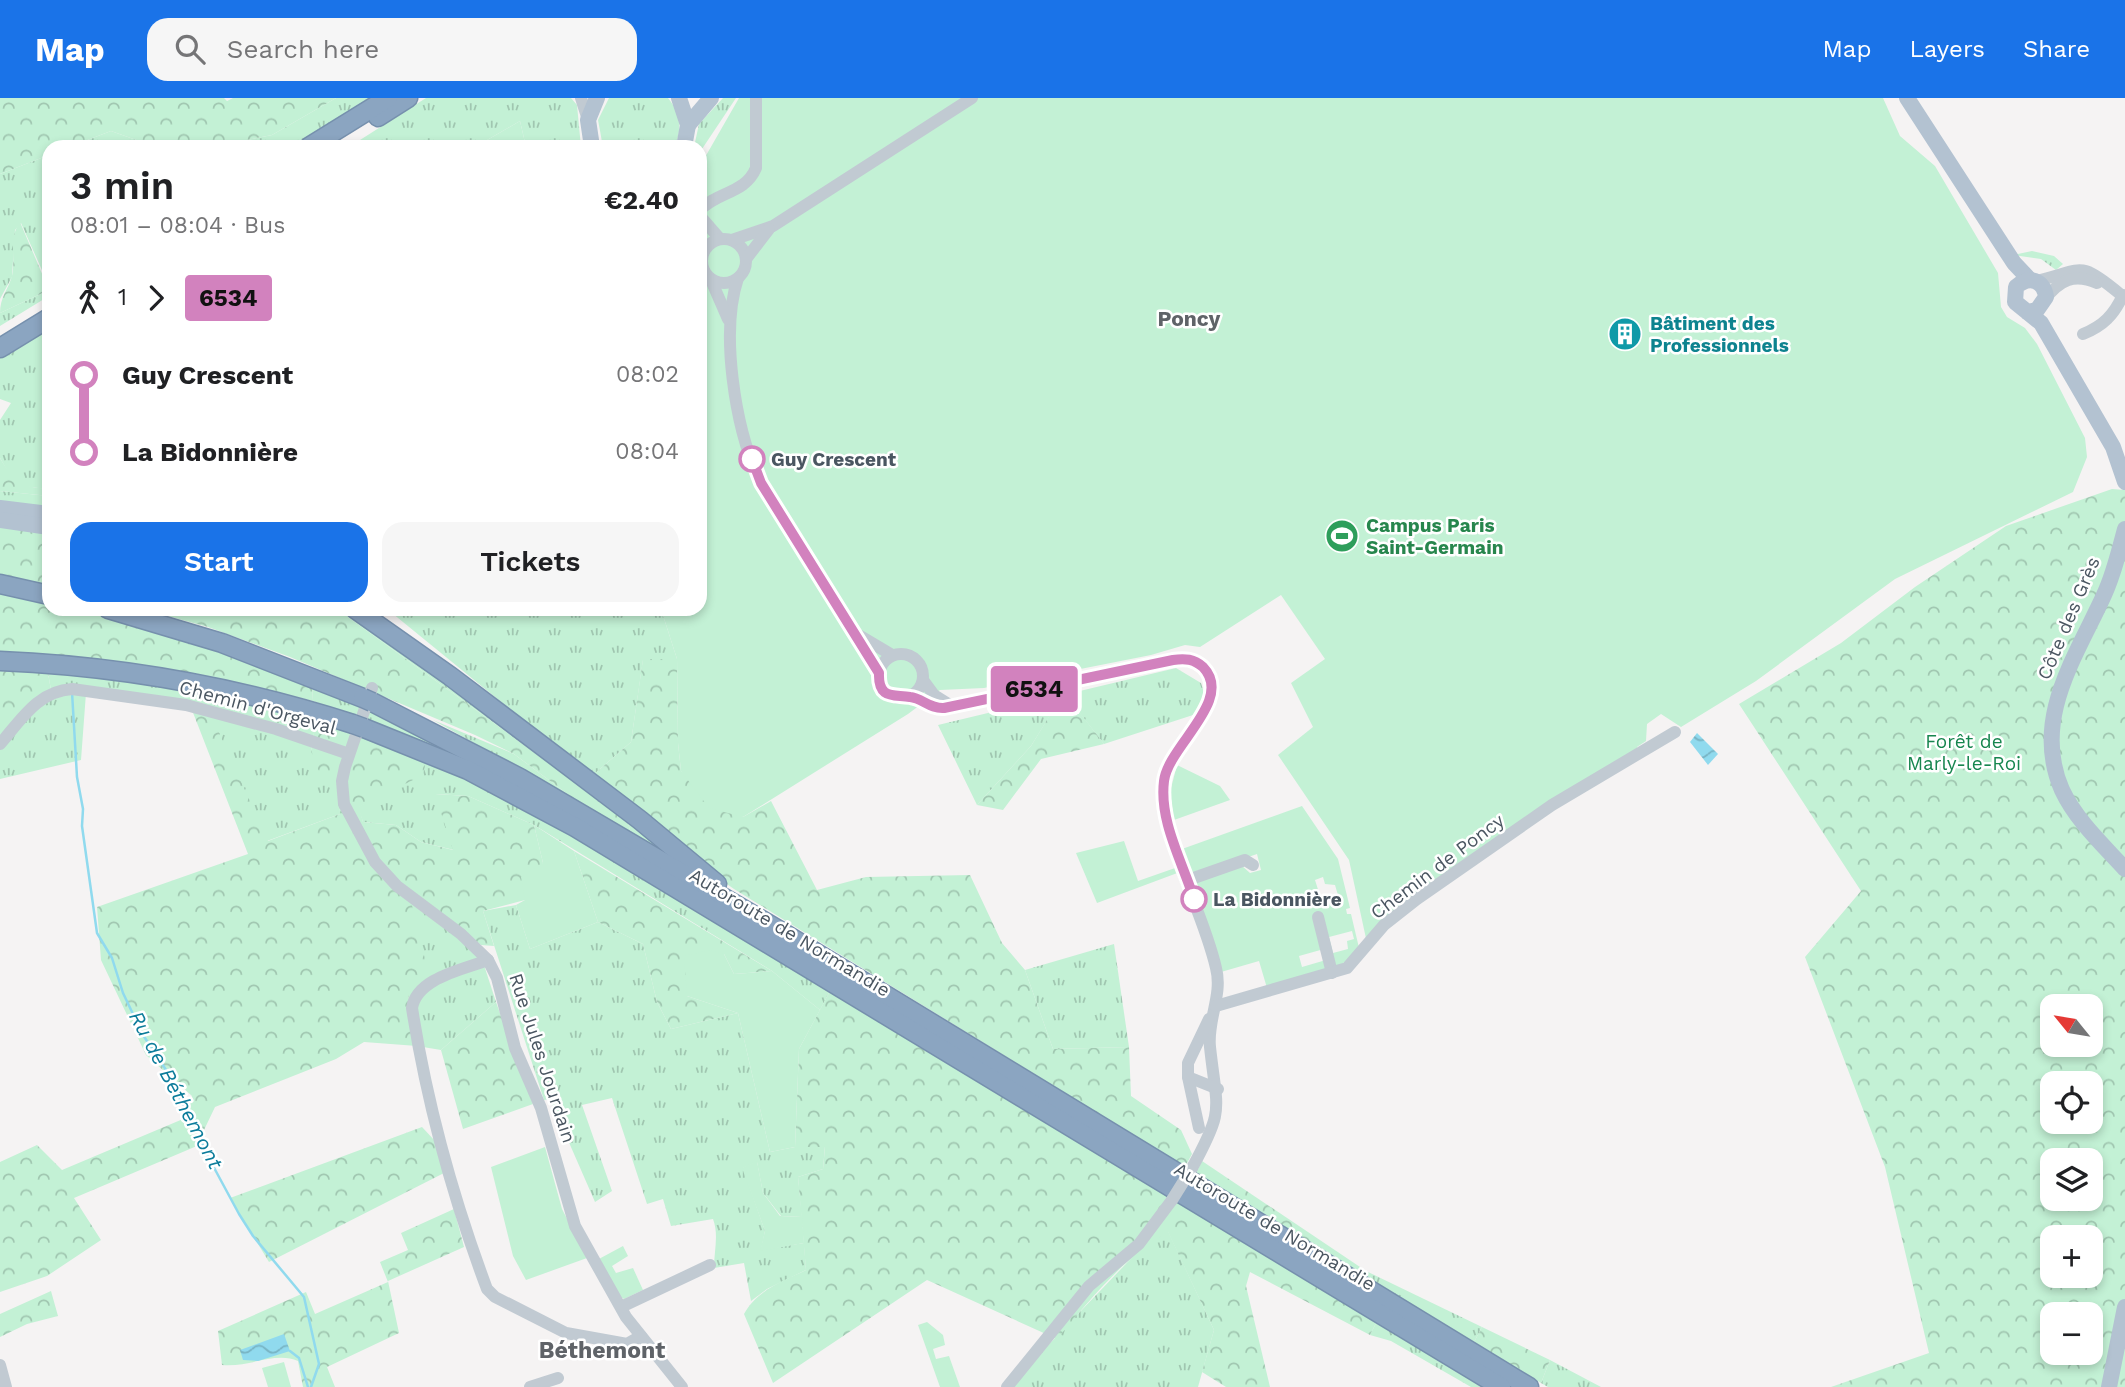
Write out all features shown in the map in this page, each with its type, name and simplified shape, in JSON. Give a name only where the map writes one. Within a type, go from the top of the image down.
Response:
[{"type":"highway","points":[[320,140],[388,98]]},
{"type":"highway","points":[[342,140],[408,98]]},
{"type":"highway","points":[[0,335],[42,309]]},
{"type":"highway","points":[[0,348],[42,322]]},
{"type":"highway","points":[[0,584],[42,593]]},
{"type":"highway","name":"Autoroute de Normandie","points":[[131,616],[234,648],[369,696],[520,778],[782,932],[1529,1387]]},
{"type":"highway","points":[[365,616],[450,676],[782,932]]},
{"type":"highway","points":[[386,616],[450,676]]},
{"type":"highway","name":"Autoroute de Normandie","points":[[0,661],[68,665],[185,680],[270,699],[359,726],[468,770],[575,827],[1501,1387]]},
{"type":"main road","points":[[590,140],[588,120],[597,98]]},
{"type":"main road","points":[[679,98],[688,125],[685,140]]},
{"type":"main road","points":[[688,125],[710,98]]},
{"type":"main road","points":[[1907,98],[2028,283],[2043,287],[2045,301],[2056,330],[2125,459]]},
{"type":"main road","points":[[2028,283],[2015,302],[2041,323],[2113,447],[2125,482]]},
{"type":"main road","points":[[2027,312],[2037,310],[2045,301]]},
{"type":"main road","points":[[0,508],[42,513]]},
{"type":"main road","points":[[0,520],[42,526]]},
{"type":"main road","name":"Côte des Grès","points":[[2125,529],[2105,592],[2065,675],[2054,706],[2051,749],[2063,791],[2076,813],[2125,869]]},
{"type":"main road","points":[[2109,1387],[2125,1307]]},
{"type":"street","points":[[581,98],[588,120]]},
{"type":"street","points":[[707,203],[712,198],[737,190],[751,178],[756,156],[756,98]]},
{"type":"street","points":[[707,248],[726,239],[773,226],[972,98]]},
{"type":"street","points":[[707,222],[726,239],[743,249],[746,260],[733,293],[730,326],[739,415],[758,477],[879,673]]},
{"type":"street","points":[[746,260],[773,226]]},
{"type":"street","points":[[2028,283],[2063,271],[2087,270],[2123,295]]},
{"type":"street","points":[[707,275],[720,295],[730,326]]},
{"type":"street","points":[[711,280],[727,283],[738,278]]},
{"type":"street","points":[[2045,301],[2060,282],[2071,278],[2086,278],[2113,294],[2123,295]]},
{"type":"street","points":[[2083,334],[2101,327],[2117,308],[2123,295]]},
{"type":"street","points":[[854,631],[877,649],[892,655],[904,654],[916,660],[923,680],[934,695],[950,705]]},
{"type":"street","points":[[892,655],[883,662],[879,673],[880,684],[889,695],[899,698],[910,696],[916,692],[923,680]]},
{"type":"street","points":[[910,696],[933,707],[950,705],[1183,659],[1202,667],[1212,687],[1204,712],[1171,760],[1164,780],[1166,818],[1217,970],[1210,1046],[1218,1089],[1217,1116],[1192,1168],[1139,1244],[1089,1286],[1007,1387]]},
{"type":"street","name":"Chemin d'Orgeval","points":[[0,744],[44,696],[55,690],[72,690],[186,705],[276,729],[349,754]]},
{"type":"street","name":"Rue Jules Jourdain","points":[[369,696],[342,781],[344,804],[375,862],[397,886],[461,934],[488,960],[497,978],[515,1048],[541,1108],[575,1226],[621,1307],[682,1387]]},
{"type":"street","name":"Chemin de Poncy","points":[[1214,1009],[1347,968],[1384,926],[1417,899],[1552,805],[1675,732]]},
{"type":"street","points":[[1188,880],[1245,860],[1253,865]]},
{"type":"street","points":[[1318,917],[1332,973]]},
{"type":"street","points":[[488,960],[423,986],[414,996],[412,1008],[438,1133],[462,1222],[487,1289],[495,1297],[566,1333],[627,1344],[642,1335]]},
{"type":"street","points":[[1199,1128],[1188,1077],[1191,1053],[1214,1009]]},
{"type":"street","points":[[1188,1077],[1218,1089]]},
{"type":"street","points":[[621,1307],[710,1265]]},
{"type":"street","points":[[0,1365],[6,1387]]},
{"type":"street","points":[[530,1387],[558,1378]]},
{"type":"green space","points":[[0,98],[224,98],[227,101],[233,98],[336,98],[272,135],[247,140],[136,140],[111,131],[87,140],[42,140],[42,158],[0,174]]},
{"type":"green space","points":[[336,98],[371,98],[304,140],[247,140],[272,135]]},
{"type":"green space","points":[[426,98],[571,98],[577,105],[580,140],[524,140],[520,121],[487,140],[360,140]]},
{"type":"green space","points":[[609,98],[668,98],[679,121],[679,134],[677,140],[602,140],[598,120]]},
{"type":"green space","points":[[723,98],[736,98],[707,142],[696,140],[699,124]]},
{"type":"green space","name":"Campus Paris Saint-Germain","points":[[739,98],[1883,98],[1900,136],[1935,166],[1998,273],[2001,307],[2007,317],[2025,328],[2037,344],[2085,438],[2087,457],[2073,492],[1895,579],[1756,681],[1681,727],[1661,714],[1647,724],[1646,741],[1637,747],[1637,751],[1583,782],[1367,943],[1349,860],[1278,755],[1313,727],[1291,683],[1325,659],[1281,595],[1200,647],[1185,645],[1151,655],[984,688],[940,690],[908,714],[743,817],[709,808],[681,771],[677,659],[663,616],[707,616],[707,154]]},
{"type":"green space","points":[[520,121],[524,140],[487,140]]},
{"type":"green space","points":[[111,131],[136,140],[87,140]]},
{"type":"green space","points":[[42,158],[42,270],[21,223],[15,230],[12,277],[0,299],[0,174]]},
{"type":"green space","points":[[20,222],[42,274],[42,293],[0,313],[12,276],[16,228]]},
{"type":"green space","points":[[2032,251],[2054,256],[2063,264],[2056,270],[2041,259],[2013,255]]},
{"type":"green space","points":[[42,293],[42,300],[0,326],[0,313]]},
{"type":"green space","points":[[42,333],[42,488],[22,486],[8,472],[0,458],[0,420],[11,403],[0,399],[0,358]]},
{"type":"green space","points":[[0,458],[20,482],[42,488],[42,495],[0,491]]},
{"type":"green space","name":"Forêt de Marly-le-Roi","points":[[2112,489],[2125,490],[2125,1387],[1831,1387],[1929,1353],[1885,1167],[1805,957],[1861,891],[1739,704],[1841,643],[1915,587],[2006,526]]},
{"type":"green space","points":[[0,491],[42,495],[42,508],[0,501]]},
{"type":"green space","points":[[0,525],[42,532],[42,584],[0,575]]},
{"type":"green space","points":[[0,591],[42,599],[42,616],[115,616],[153,627],[312,683],[313,701],[235,683],[158,670],[0,654]]},
{"type":"green space","points":[[168,616],[347,616],[627,820],[631,833],[577,801],[514,754],[475,735],[290,657],[208,627]]},
{"type":"green space","points":[[347,616],[358,616],[634,822],[682,864],[631,833],[627,820]]},
{"type":"green space","points":[[396,616],[663,616],[677,659],[643,660],[631,742],[592,776]]},
{"type":"green space","points":[[643,659],[677,659],[681,771],[743,817],[771,801],[817,890],[866,877],[970,875],[1002,943],[1025,970],[1053,1049],[1129,1047],[1131,1096],[1181,1130],[1192,1154],[1185,1167],[734,889],[698,864],[592,776],[631,742]]},
{"type":"green space","points":[[1176,668],[1201,683],[1206,699],[1193,715],[1104,744],[1065,695]]},
{"type":"green space","points":[[0,671],[48,673],[51,690],[0,747]]},
{"type":"green space","points":[[48,673],[165,684],[316,721],[311,751],[339,778],[340,814],[267,841],[209,713],[86,693],[81,760],[0,779],[0,747],[51,690]]},
{"type":"green space","points":[[312,683],[508,778],[415,738],[313,701]]},
{"type":"green space","points":[[1064,692],[1104,744],[1041,759],[1003,810],[977,805],[1031,746]]},
{"type":"green space","points":[[1063,695],[1031,746],[977,805],[938,725]]},
{"type":"green space","points":[[192,710],[210,713],[268,841],[340,814],[339,779],[321,777],[311,751],[316,721],[426,761],[423,775],[359,807],[363,822],[396,825],[421,842],[453,850],[435,794],[468,796],[534,825],[543,863],[525,900],[483,911],[494,946],[481,945],[408,889],[431,984],[408,995],[417,1046],[364,1042],[336,1059],[215,1107],[204,1130],[204,1143],[74,1198],[101,1240],[47,1276],[0,1292],[0,1162],[37,1145],[62,1170],[183,1119],[192,1096],[146,1055],[101,960],[97,907],[248,854]]},
{"type":"green space","points":[[433,720],[514,754],[577,801]]},
{"type":"green space","points":[[426,761],[542,817],[830,991],[820,1010],[772,971],[534,825],[468,796],[436,794],[454,850],[421,842],[396,825],[363,822],[358,807]]},
{"type":"green space","points":[[1177,765],[1220,786],[1230,800],[1174,820],[1170,792]]},
{"type":"green space","points":[[1302,806],[1338,859],[1350,908],[1346,909],[1347,914],[1351,914],[1360,952],[1334,969],[1324,949],[1299,956],[1302,967],[1326,960],[1329,971],[1267,988],[1259,961],[1221,972],[1193,882],[1241,865],[1250,873],[1261,870],[1257,854],[1199,874],[1190,873],[1182,849]],"holes":[[[1323,877],[1325,884],[1335,885],[1340,902],[1330,905],[1328,898],[1321,899],[1315,880]],[[1352,931],[1354,939],[1347,941],[1348,949],[1333,953],[1329,937]]]},
{"type":"green space","points":[[534,825],[574,851],[598,922],[530,949],[516,905],[525,900],[521,877],[543,863]]},
{"type":"green space","points":[[1124,841],[1138,881],[1178,867],[1180,872],[1097,903],[1076,853]]},
{"type":"green space","points":[[574,851],[772,971],[734,974],[724,954],[687,996],[738,1013],[671,1029],[657,1002],[643,944],[598,922]]},
{"type":"green space","points":[[407,887],[483,962],[496,1002],[441,1050],[417,1046],[408,995]]},
{"type":"green space","points":[[516,905],[530,949],[598,922],[643,944],[657,1002],[671,1029],[738,1013],[770,1152],[795,1147],[825,1146],[823,1169],[798,1177],[802,1217],[781,1216],[763,1193],[757,1162],[743,1168],[765,1231],[761,1250],[804,1243],[806,1270],[767,1289],[751,1301],[744,1263],[714,1268],[716,1237],[713,1219],[671,1226],[663,1199],[647,1204],[612,1098],[582,1105],[612,1191],[595,1202],[550,1099],[544,1100],[483,911]]},
{"type":"green space","points":[[1114,944],[1129,1047],[1053,1049],[1025,970]]},
{"type":"green space","points":[[710,950],[724,954],[734,974],[772,971],[820,1010],[799,1049],[795,1147],[770,1152],[738,1013],[687,996],[684,956]]},
{"type":"green space","points":[[830,991],[1377,1321],[1370,1335],[1250,1272],[1246,1286],[1270,1387],[1226,1387],[1202,1372],[1214,1330],[1168,1232],[1122,1267],[1057,1339],[927,1280],[773,1383],[744,1314],[763,1292],[806,1270],[798,1177],[823,1169],[825,1147],[795,1147],[799,1049]]},
{"type":"green space","points":[[496,1002],[533,1104],[463,1129],[441,1050]]},
{"type":"green space","points":[[422,1127],[436,1142],[444,1173],[269,1262],[230,1198]]},
{"type":"green space","points":[[545,1147],[562,1209],[587,1258],[526,1280],[513,1256],[491,1167]]},
{"type":"green space","points":[[757,1161],[763,1193],[780,1216],[802,1217],[804,1243],[760,1251],[765,1231],[742,1168]]},
{"type":"green space","points":[[1202,1161],[1366,1271],[1364,1275],[1196,1173]]},
{"type":"green space","points":[[454,1209],[464,1247],[388,1281],[399,1333],[327,1367],[335,1387],[303,1387],[298,1361],[289,1358],[222,1365],[218,1331],[306,1292],[315,1314],[388,1282],[380,1262],[408,1250],[401,1233]]},
{"type":"green space","points":[[1168,1231],[1214,1330],[1198,1387],[1008,1387],[1142,1247]]},
{"type":"green space","points":[[623,1246],[628,1256],[612,1266],[616,1273],[633,1268],[643,1290],[624,1299],[619,1296],[597,1260]]},
{"type":"green space","points":[[1366,1271],[1482,1327],[1474,1342],[1364,1275]]},
{"type":"green space","points":[[51,1291],[58,1316],[27,1324],[0,1337],[0,1314]]},
{"type":"green space","points":[[1377,1321],[1485,1387],[1471,1387],[1391,1341],[1370,1335]]},
{"type":"green space","points":[[927,1322],[943,1335],[945,1345],[933,1349],[936,1359],[949,1356],[960,1387],[940,1387],[918,1325]]},
{"type":"green space","points":[[1482,1327],[1550,1360],[1541,1383],[1474,1342]]},
{"type":"green space","points":[[1550,1360],[1601,1387],[1548,1387],[1541,1383]]},
{"type":"green space","points":[[284,1362],[291,1387],[268,1387],[262,1368]]},
{"type":"water","points":[[1697,733],[1718,754],[1708,765],[1690,742]]},
{"type":"water","points":[[284,1334],[290,1351],[258,1361],[243,1360],[240,1350]]},
{"type":"waterway","name":"Ru de Béthemont","points":[[72,692],[77,777],[83,809],[82,826],[97,933],[112,958],[123,993],[143,1035],[174,1082],[181,1102],[193,1116],[205,1151],[239,1214],[253,1236],[304,1297],[319,1364],[311,1387]]},
{"type":"waterway","points":[[290,1351],[299,1358],[308,1387]]},
{"type":"bus line","name":"6534","points":[[752,459],[761,483],[854,631],[879,673],[880,684],[889,695],[899,698],[910,696],[933,707],[944,708],[1173,660],[1183,659],[1199,663],[1209,678],[1211,696],[1204,712],[1167,767],[1164,780],[1166,818],[1194,899]]},
{"type":"place","name":"Bâtiment des Professionnels","points":[[1625,334]]},
{"type":"place","name":"Guy Crescent","points":[[752,459]]},
{"type":"place","name":"Campus Paris Saint-Germain","points":[[1342,536]]},
{"type":"place","name":"La Bidonnière","points":[[1194,899]]},
{"type":"district","name":"Poncy","points":[[1189,319]]},
{"type":"district","name":"Béthemont","points":[[602,1350]]}]
